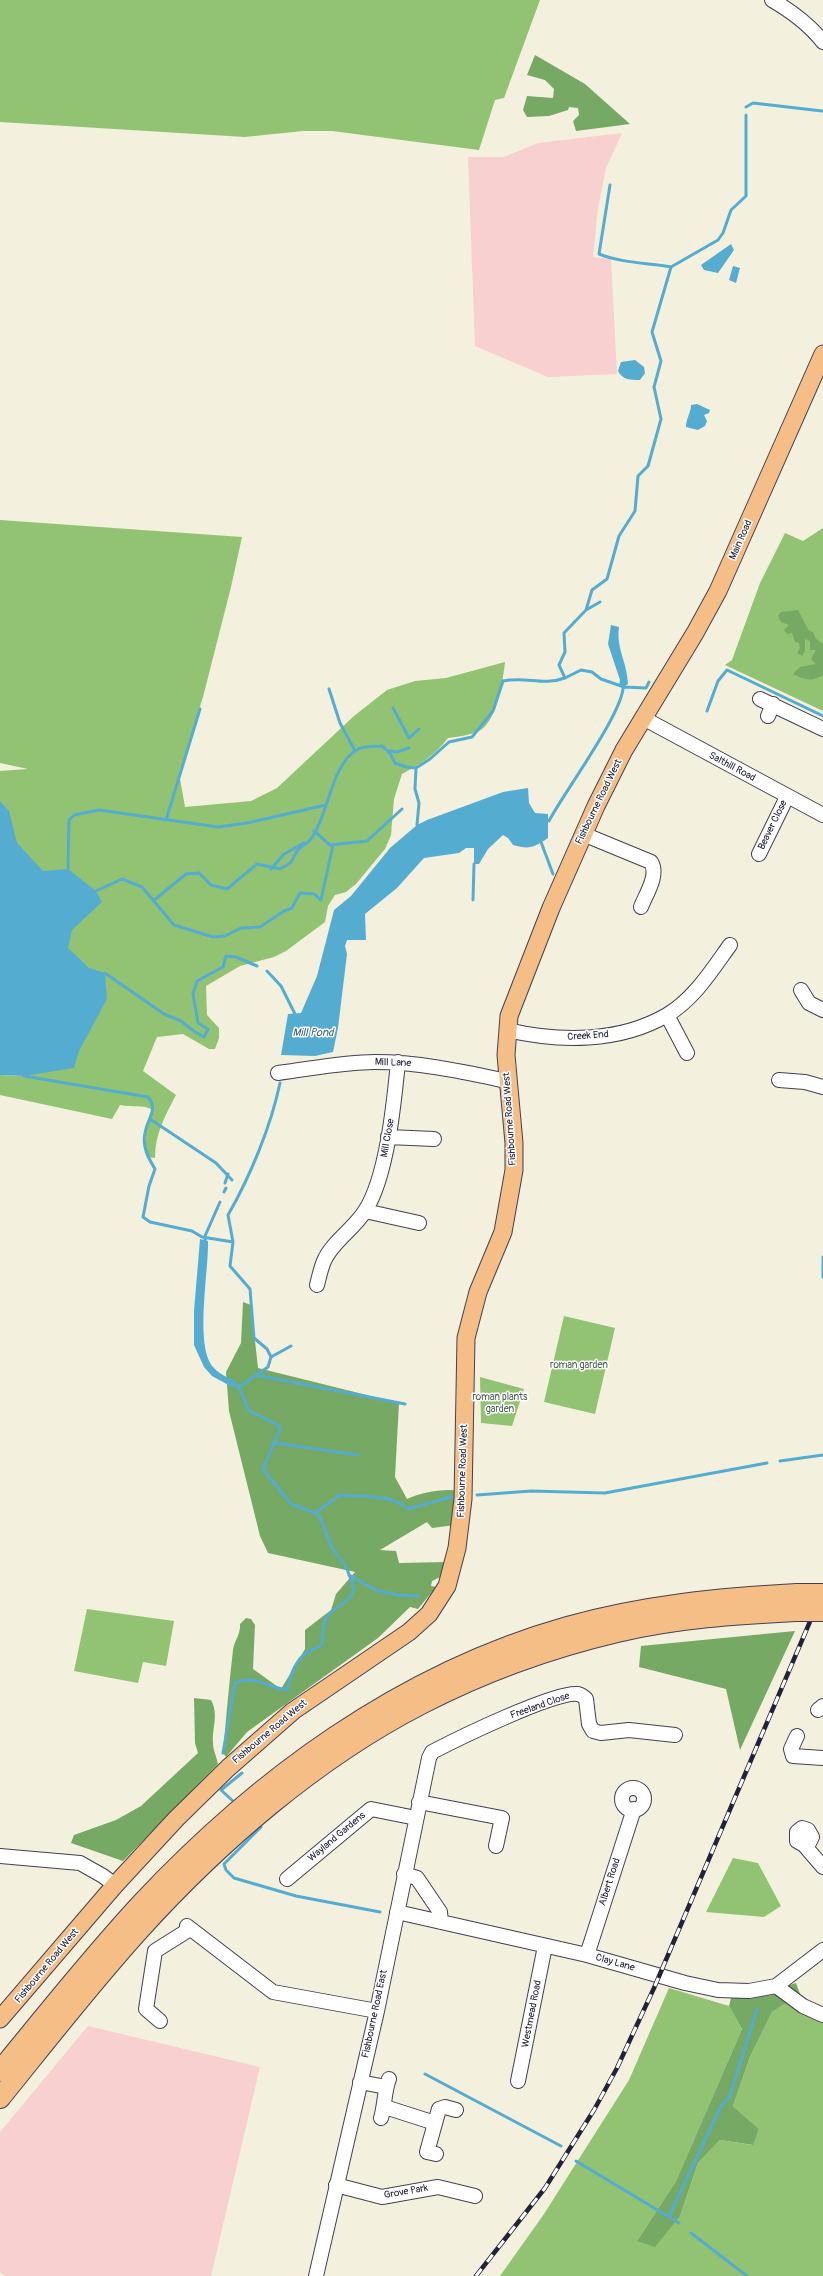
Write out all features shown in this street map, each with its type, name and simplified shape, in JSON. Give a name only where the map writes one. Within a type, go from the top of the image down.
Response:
[{"type":"highway","points":[[0,2098],[94,1981],[169,1898],[203,1865],[275,1802],[365,1736],[420,1704],[476,1678],[537,1655],[619,1632],[666,1623],[735,1614],[797,1602],[823,1594]]},
{"type":"highway","points":[[0,2071],[83,1968],[140,1905],[194,1851],[290,1769],[341,1732],[378,1709],[414,1689],[463,1666],[566,1628],[620,1614],[680,1604],[797,1602],[823,1611]]},
{"type":"main road","name":"Main Road","points":[[643,718],[695,633],[718,591],[822,360]]},
{"type":"main road","name":"Fishbourne Road West","points":[[0,2018],[115,1885],[176,1819],[260,1738],[311,1698],[409,1632],[428,1614],[447,1586],[457,1548],[463,1499],[466,1338],[478,1292],[503,1232],[514,1170],[514,1143],[507,1081],[507,1030],[514,1002],[583,834],[624,750],[643,718]]},
{"type":"street","points":[[772,0],[790,11],[816,32],[823,42]]},
{"type":"street","points":[[767,706],[823,728]]},
{"type":"street","name":"Salthill Road","points":[[643,718],[823,816]]},
{"type":"street","name":"Beaver Close","points":[[759,854],[787,797]]},
{"type":"street","points":[[583,834],[651,862],[654,868],[654,874],[641,907]]},
{"type":"street","name":"Creek End","points":[[507,1030],[553,1039],[608,1036],[667,1015],[704,982],[730,945]]},
{"type":"street","points":[[801,990],[810,1003],[823,1010]]},
{"type":"street","points":[[667,1015],[687,1053]]},
{"type":"street","name":"Mill Lane","points":[[278,1073],[339,1065],[398,1062],[444,1068],[507,1081]]},
{"type":"street","name":"Mill Close","points":[[317,1284],[324,1260],[365,1211],[384,1160],[394,1104],[398,1062]]},
{"type":"street","points":[[779,1080],[804,1082],[823,1087]]},
{"type":"street","points":[[388,1137],[434,1139]]},
{"type":"street","points":[[365,1211],[419,1223]]},
{"type":"street","name":"Freeland Close","points":[[432,1752],[489,1724],[539,1704],[574,1694],[580,1694],[586,1699],[589,1724],[593,1731],[601,1733],[629,1730],[675,1735]]},
{"type":"street","points":[[796,1736],[791,1749],[793,1756],[823,1758]]},
{"type":"street","name":"Fishbourne Road East","points":[[316,2276],[377,2011],[419,1802],[429,1758],[432,1752]]},
{"type":"street","points":[[419,1802],[502,1818],[496,1846]]},
{"type":"street","name":"Wayland Gardens","points":[[286,1879],[371,1809],[416,1818]]},
{"type":"street","name":"Albert Road","points":[[587,1955],[634,1809]]},
{"type":"street","points":[[804,1845],[823,1867]]},
{"type":"street","points":[[0,1856],[34,1861],[80,1863],[103,1876],[115,1885]]},
{"type":"street","points":[[404,1874],[417,1878],[440,1912],[441,1922]]},
{"type":"street","name":"Clay Lane","points":[[397,1912],[587,1955],[685,1984],[718,1990],[749,1991],[776,1986],[823,1950]]},
{"type":"street","points":[[160,2020],[146,2009],[155,1951],[189,1928],[273,1992],[377,2011]]},
{"type":"street","name":"Westmead Road","points":[[518,2081],[545,1946]]},
{"type":"street","points":[[776,1986],[803,2006],[823,2015]]},
{"type":"street","points":[[360,2082],[388,2083],[383,2097],[383,2112],[435,2123]]},
{"type":"street","points":[[436,2154],[427,2152],[439,2109],[445,2106],[456,2110]]},
{"type":"street","name":"Grove Park","points":[[336,2185],[382,2197],[438,2187],[475,2196]]},
{"type":"shaded area","points":[[622,133],[606,168],[598,208],[593,257],[611,259],[617,374],[548,377],[475,346],[468,157],[504,157],[538,143]]},
{"type":"shaded area","points":[[88,2026],[260,2067],[211,2276],[5,2276],[0,2272],[0,2132]]},
{"type":"green space","points":[[0,0],[540,0],[504,98],[495,100],[479,150],[332,131],[303,131],[245,137],[0,122]]},
{"type":"green space","points":[[535,55],[585,84],[630,124],[576,131],[573,121],[579,115],[578,108],[569,107],[568,110],[549,116],[527,117],[523,110],[527,96],[553,98],[554,89],[545,80],[527,75]]},
{"type":"green space","points":[[0,520],[242,537],[203,697],[179,773],[185,807],[251,801],[277,788],[354,716],[387,690],[415,681],[446,678],[505,662],[503,679],[495,710],[485,726],[479,731],[471,734],[448,738],[427,759],[402,774],[394,799],[391,835],[385,849],[356,884],[346,892],[335,895],[328,906],[325,922],[286,951],[274,957],[240,966],[206,986],[207,1015],[219,1028],[219,1038],[215,1049],[209,1049],[183,1034],[157,1037],[143,1071],[176,1095],[159,1133],[155,1149],[155,1158],[147,1157],[145,1133],[153,1110],[149,1108],[120,1105],[112,1119],[0,1095],[0,1075],[24,1076],[0,914],[0,771],[28,769],[0,763]]},
{"type":"green space","points":[[823,528],[823,711],[725,665],[732,660],[760,583],[785,533],[803,541]]},
{"type":"green space","points":[[798,610],[809,631],[813,632],[816,639],[823,644],[823,675],[815,679],[805,679],[793,674],[800,667],[816,664],[811,659],[816,650],[810,650],[810,641],[805,639],[805,651],[802,656],[797,653],[800,648],[799,643],[795,642],[792,633],[787,634],[784,630],[789,625],[781,622],[778,616],[781,612]]},
{"type":"green space","points":[[243,1302],[251,1305],[258,1368],[399,1403],[395,1477],[407,1499],[433,1491],[460,1491],[455,1525],[432,1528],[427,1522],[380,1550],[396,1551],[399,1563],[447,1562],[444,1575],[432,1581],[431,1586],[436,1587],[418,1609],[410,1607],[378,1638],[247,1732],[226,1757],[223,1753],[230,1676],[233,1650],[240,1624],[246,1618],[251,1619],[255,1625],[253,1669],[281,1689],[305,1649],[305,1630],[331,1610],[336,1594],[355,1572],[268,1553],[260,1536],[229,1411],[226,1372],[241,1343]]},
{"type":"green space","name":"roman garden","points":[[564,1316],[615,1328],[595,1414],[544,1402]]},
{"type":"green space","name":"roman plants garden","points":[[480,1377],[524,1389],[512,1426],[481,1423]]},
{"type":"green space","points":[[87,1609],[174,1621],[166,1666],[143,1662],[138,1683],[74,1671]]},
{"type":"green space","points":[[795,1631],[740,1750],[726,1689],[639,1667],[641,1646]]},
{"type":"green space","points":[[194,1698],[211,1700],[213,1705],[215,1716],[213,1746],[218,1764],[123,1861],[71,1843],[74,1835],[116,1820],[141,1806],[198,1753],[195,1743]]},
{"type":"green space","points":[[733,1858],[758,1863],[781,1906],[764,1917],[706,1912]]},
{"type":"green space","points":[[796,1983],[800,1994],[772,2012],[750,2057],[733,2106],[759,2129],[753,2145],[720,2140],[698,2163],[680,2216],[655,2247],[637,2241],[676,2181],[742,2029],[729,2006],[731,1998],[752,1998]]},
{"type":"green space","points":[[669,1988],[729,2006],[742,2029],[676,2181],[637,2241],[680,2216],[698,2163],[720,2140],[752,2145],[759,2129],[733,2106],[750,2057],[772,2012],[789,2001],[799,2010],[823,2022],[823,2276],[500,2276],[544,2214],[629,2080]]},
{"type":"water","points":[[731,244],[734,250],[718,273],[704,270],[701,265]]},
{"type":"water","points":[[733,266],[740,268],[736,283],[729,280]]},
{"type":"water","points":[[635,360],[644,367],[645,373],[640,380],[630,380],[622,376],[618,371],[621,362]]},
{"type":"water","points":[[697,404],[710,410],[709,413],[704,415],[707,421],[705,426],[698,430],[686,427],[691,405]]},
{"type":"water","points":[[611,625],[619,627],[618,635],[620,649],[626,668],[628,684],[624,687],[619,686],[620,680],[608,644]]},
{"type":"water","name":"Mill Pond","points":[[528,788],[529,803],[535,813],[548,814],[548,838],[532,847],[524,847],[513,845],[508,838],[503,835],[488,849],[479,864],[474,864],[474,848],[466,848],[459,853],[424,858],[397,888],[365,914],[366,940],[347,940],[345,946],[347,954],[338,1028],[333,1052],[315,1056],[281,1055],[288,1014],[301,1013],[317,976],[334,910],[351,896],[390,848],[417,825],[427,820],[503,792]]},
{"type":"water","points":[[0,801],[9,811],[17,843],[43,871],[68,869],[96,891],[102,902],[72,930],[68,948],[89,968],[105,973],[107,999],[79,1051],[74,1068],[24,1076],[0,1075]]},
{"type":"water","points":[[200,1239],[208,1241],[204,1327],[208,1358],[214,1368],[222,1375],[238,1383],[234,1388],[212,1376],[204,1367],[194,1345],[194,1311]]},
{"type":"waterway","points":[[746,107],[753,103],[822,111]]},
{"type":"waterway","points":[[671,267],[718,240],[723,233],[731,210],[746,196],[746,115]]},
{"type":"waterway","points":[[416,768],[430,759],[449,742],[472,737],[493,711],[503,681],[549,681],[565,678],[559,665],[565,652],[564,633],[586,610],[592,590],[607,579],[619,536],[635,511],[638,476],[648,466],[661,419],[654,387],[661,361],[652,332],[671,267],[626,261],[599,254],[610,185]]},
{"type":"waterway","points":[[586,610],[600,602]]},
{"type":"waterway","points":[[565,678],[581,670],[592,672],[601,679],[624,687],[646,688],[649,682]]},
{"type":"waterway","points":[[707,711],[718,681],[727,670],[823,716]]},
{"type":"waterway","points":[[549,821],[605,731],[622,696],[623,684]]},
{"type":"waterway","points":[[329,689],[340,723],[355,751]]},
{"type":"waterway","points":[[393,708],[409,738],[419,729]]},
{"type":"waterway","points":[[166,820],[200,709]]},
{"type":"waterway","points":[[153,901],[186,874],[199,873],[211,885],[227,889],[257,864],[280,869],[288,864],[292,861],[298,850],[309,841],[316,830],[341,767],[349,757],[360,748],[382,746],[390,753],[395,763],[406,767],[416,768],[415,789],[419,803],[417,825]]},
{"type":"waterway","points":[[390,751],[397,752],[409,748]]},
{"type":"waterway","points":[[68,869],[69,820],[74,815],[99,810],[218,827],[247,823],[326,805]]},
{"type":"waterway","points":[[314,831],[330,845],[367,841],[402,809]]},
{"type":"waterway","points":[[541,842],[553,874]]},
{"type":"waterway","points":[[271,869],[284,854],[304,843]]},
{"type":"waterway","points":[[96,891],[122,879],[142,887],[174,925],[213,937],[225,936],[241,928],[260,927],[284,911],[292,908],[300,893],[314,894],[321,900],[333,845]]},
{"type":"waterway","points":[[473,900],[474,864]]},
{"type":"waterway","points":[[105,973],[164,1014],[181,1021],[204,1037],[208,1029],[198,1023],[193,994],[197,981],[223,967],[226,956],[236,957],[257,966]]},
{"type":"waterway","points":[[267,971],[281,986],[295,1014]]},
{"type":"waterway","points":[[24,1076],[148,1097],[151,1101],[152,1110],[146,1128],[144,1143],[148,1156],[155,1169],[149,1186],[143,1217],[150,1222],[192,1231],[202,1237],[233,1242]]},
{"type":"waterway","points":[[239,1387],[268,1367],[271,1357],[267,1349],[254,1338],[250,1289],[230,1266],[233,1242],[228,1215],[259,1151],[280,1083]]},
{"type":"waterway","points":[[150,1119],[216,1163],[232,1180]]},
{"type":"waterway","points":[[225,1183],[228,1174]]},
{"type":"waterway","points":[[224,1192],[226,1188]]},
{"type":"waterway","points":[[205,1244],[205,1236],[220,1202]]},
{"type":"waterway","points":[[823,1257],[823,1277]]},
{"type":"waterway","points":[[271,1357],[291,1346]]},
{"type":"waterway","points":[[256,1375],[405,1404]]},
{"type":"waterway","points":[[223,1753],[235,1683],[249,1680],[287,1690],[296,1664],[303,1655],[322,1644],[325,1620],[330,1613],[350,1597],[354,1588],[347,1569],[331,1546],[321,1519],[315,1513],[291,1504],[263,1469],[280,1429],[278,1425],[249,1411],[239,1387],[233,1384]]},
{"type":"waterway","points":[[275,1443],[358,1455]]},
{"type":"waterway","points":[[780,1461],[823,1455]]},
{"type":"waterway","points":[[477,1495],[531,1491],[605,1493],[767,1463]]},
{"type":"waterway","points":[[315,1513],[340,1495],[376,1497],[393,1501],[408,1509],[455,1496]]},
{"type":"waterway","points":[[349,1575],[376,1590],[397,1595],[419,1596]]},
{"type":"waterway","points":[[234,1802],[221,1790],[242,1773]]},
{"type":"waterway","points":[[261,1827],[224,1864],[226,1870],[234,1878],[296,1896],[380,1912]]},
{"type":"waterway","points":[[669,2216],[721,2106],[730,2096],[757,2009]]},
{"type":"waterway","points":[[425,2074],[561,2146]]},
{"type":"waterway","points":[[576,2161],[679,2223]]},
{"type":"waterway","points":[[691,2233],[747,2276]]},
{"type":"railway","points":[[476,2276],[545,2188],[594,2110],[617,2068],[654,1988],[823,1591]]}]
